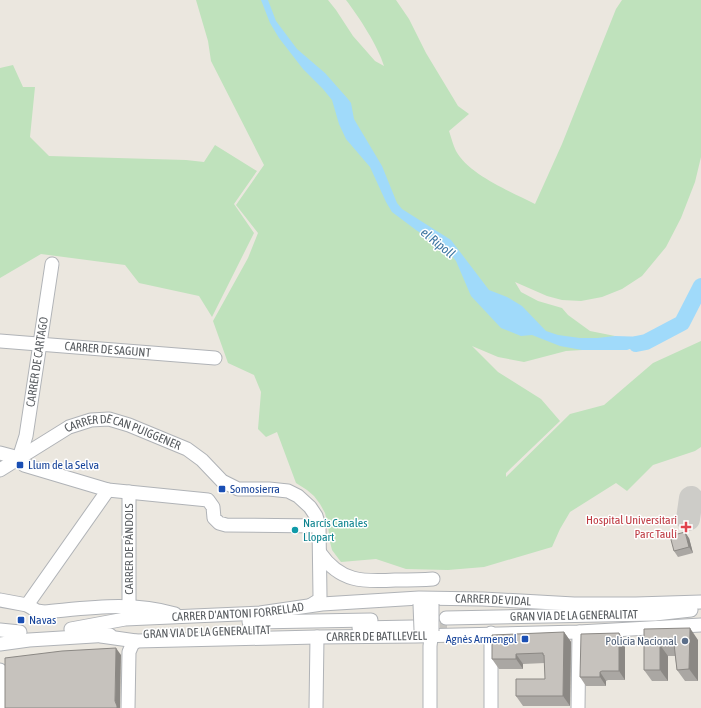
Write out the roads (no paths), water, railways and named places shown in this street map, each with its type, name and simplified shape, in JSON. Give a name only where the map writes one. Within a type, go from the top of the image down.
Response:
[{"type":"street","name":"CARRER DE CARTAGO","points":[[20,458],[26,436],[52,264]]},
{"type":"street","name":"CARRER DE SAGUNT","points":[[0,341],[215,358]]},
{"type":"street","name":"CARRER DE CAN PUIGGENER","points":[[0,470],[69,427],[91,420],[110,419],[129,425],[187,449],[202,460],[222,481],[238,489],[269,489],[288,491],[304,501],[316,516],[319,526]]},
{"type":"street","points":[[0,453],[20,458],[24,465],[108,490],[208,500],[213,507],[214,518],[219,523],[226,525],[319,526],[320,598],[317,602],[311,605]]},
{"type":"street","points":[[26,605],[108,490]]},
{"type":"street","name":"CARRER DE PÀNDOLS","points":[[129,492],[129,606]]},
{"type":"street","points":[[320,553],[326,562],[345,575],[357,580],[428,579],[430,588],[421,630],[430,646],[430,708]]},
{"type":"street","name":"CARRER D'ANTONI FORRELLAD","points":[[71,629],[125,619],[260,613],[311,605],[406,598]]},
{"type":"street","name":"CARRER DE VIDAL","points":[[406,598],[426,601],[483,599],[574,604],[701,602]]},
{"type":"street","points":[[0,600],[26,605],[37,611],[44,612],[129,606],[160,609],[187,617]]},
{"type":"street","name":"GRAN VIA DE LA GENERALITAT","points":[[701,610],[655,614],[446,622],[701,619]]},
{"type":"street","name":"GRAN VIA DE LA GENERALITAT","points":[[0,644],[18,637],[71,629],[165,623],[421,630]]},
{"type":"street","name":"CARRER DE BATLLEVELL","points":[[101,636],[136,641],[317,637],[421,630],[491,633],[579,632],[701,624]]},
{"type":"street","points":[[0,630],[18,637]]},
{"type":"street","name":"GRAN VIA DE LA GENERALITAT","points":[[0,637],[421,630]]},
{"type":"street","points":[[578,708],[579,632]]},
{"type":"street","points":[[491,633],[491,708]]},
{"type":"street","points":[[0,648],[18,637]]},
{"type":"street","points":[[316,708],[317,637]]},
{"type":"street","points":[[128,708],[129,652],[132,645],[136,641]]},
{"type":"street","points":[[0,670],[1,708]]},
{"type":"water","points":[[261,0],[268,0],[276,21],[297,49],[325,73],[351,103],[354,119],[382,166],[397,203],[402,209],[451,240],[489,290],[507,297],[522,306],[546,331],[558,335],[580,338],[597,338],[615,336],[648,337],[658,335],[644,344],[627,350],[582,350],[560,346],[532,335],[521,336],[501,328],[471,296],[456,261],[448,251],[392,212],[370,167],[346,139],[339,124],[332,100],[303,69],[279,38],[270,23]]},
{"type":"waterway","name":"el Ripoll","points":[[636,344],[646,342],[682,323],[701,286]]},
{"type":"tunnel","points":[[421,626],[447,626]]},
{"type":"place","name":"Llum de la Selva","points":[[20,465]]},
{"type":"place","name":"Somosierra","points":[[222,489]]},
{"type":"place","name":"Hospital Universitari Parc Taulí","points":[[686,527]]},
{"type":"place","name":"Narcís Canales Llopart","points":[[295,530]]},
{"type":"place","name":"Navas","points":[[21,620]]},
{"type":"place","name":"Agnès Armengol","points":[[525,639]]},
{"type":"place","name":"Policia Nacional","points":[[685,641]]}]
